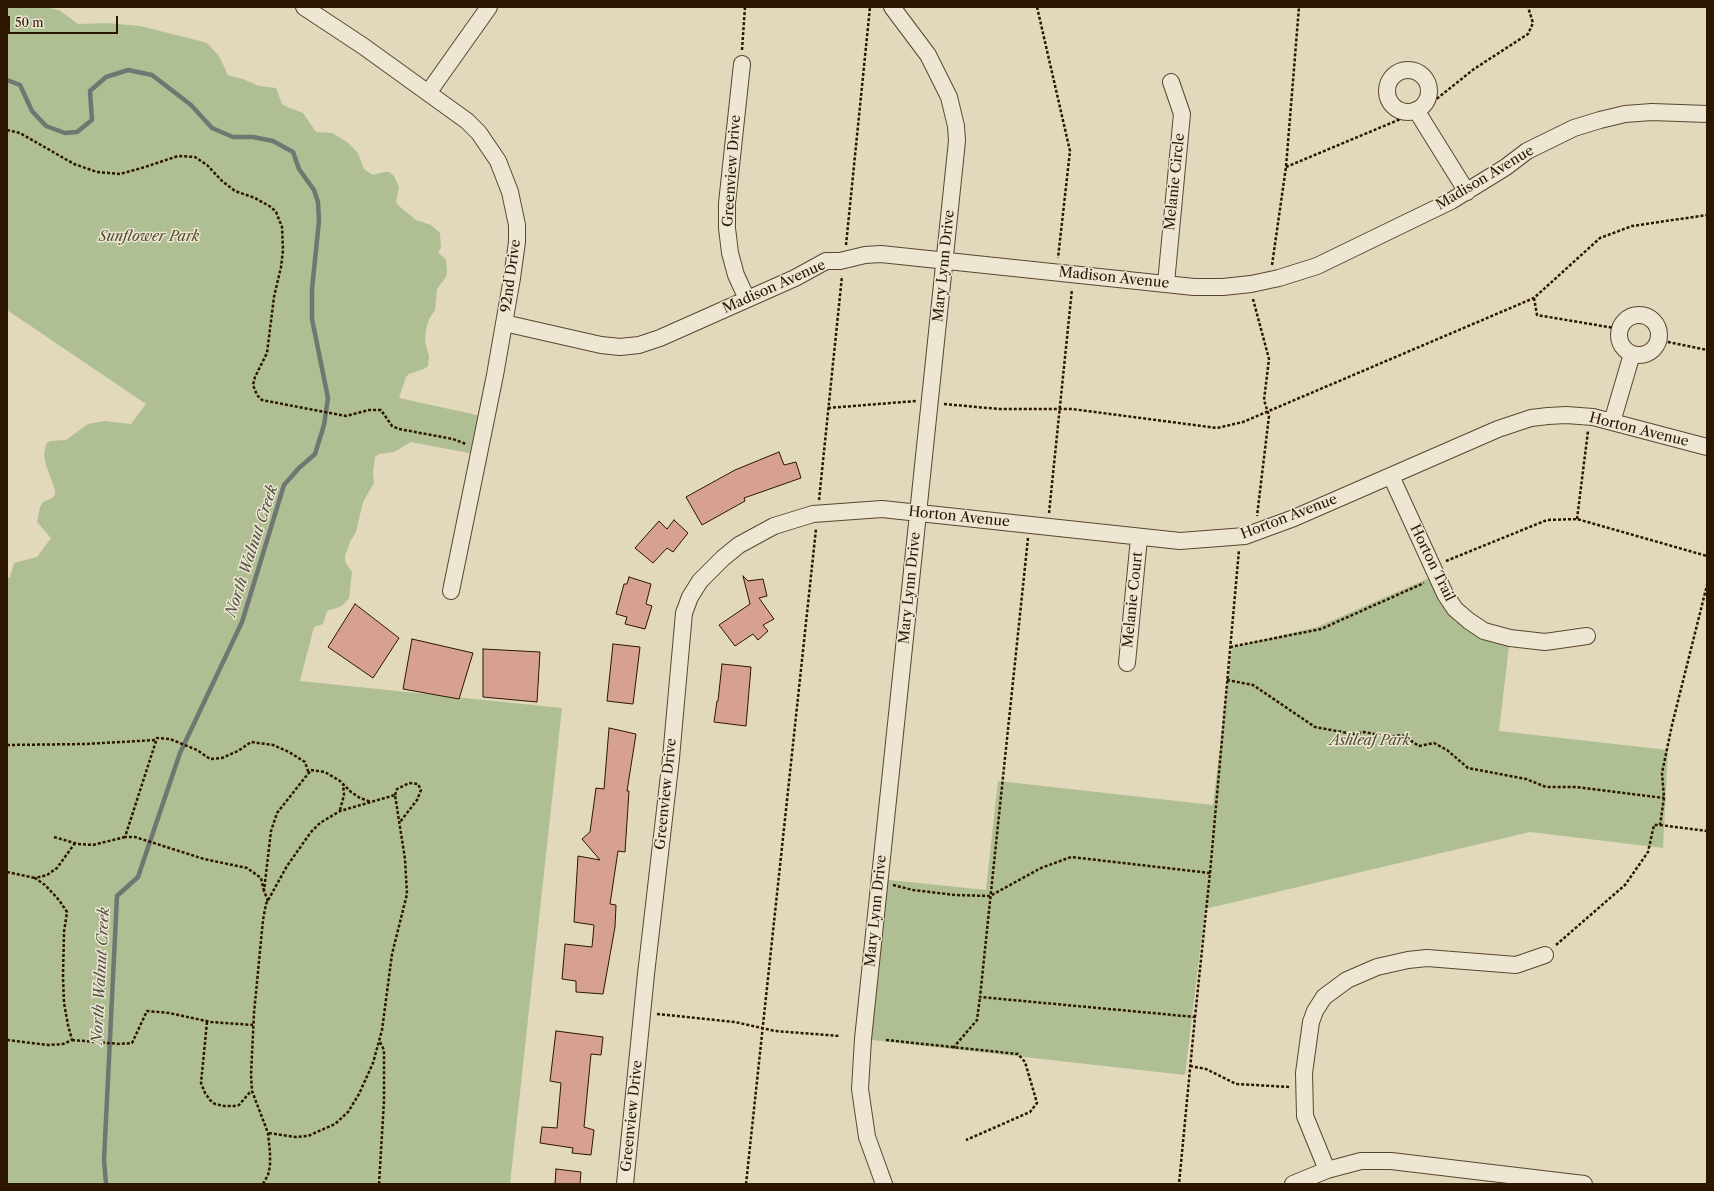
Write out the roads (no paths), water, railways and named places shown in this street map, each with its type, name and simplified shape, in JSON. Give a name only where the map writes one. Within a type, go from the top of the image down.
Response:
[{"type":"street","name":"92nd Drive","points":[[304,7],[363,46],[467,121],[478,133],[498,161],[510,192],[517,225],[517,242],[504,323],[451,592]]},
{"type":"street","points":[[428,93],[489,7]]},
{"type":"street","name":"Mary Lynn Drive","points":[[884,1184],[867,1138],[860,1089],[863,1039],[957,141],[956,126],[949,97],[928,55],[892,7]]},
{"type":"street","name":"Greenview Drive","points":[[742,64],[727,203],[727,228],[730,253],[736,275],[747,299]]},
{"type":"street","name":"Melanie Circle","points":[[1166,283],[1182,114],[1171,82]]},
{"type":"street","points":[[1416,110],[1467,192]]},
{"type":"street","name":"Madison Avenue","points":[[504,323],[601,345],[639,345],[660,338],[795,278],[826,261],[844,260],[865,255],[881,254],[1194,286],[1223,287],[1249,284],[1280,278],[1317,266],[1451,201],[1467,192],[1527,151],[1550,138],[1574,128],[1600,120],[1639,113],[1707,114]]},
{"type":"street","points":[[1638,315],[1649,318],[1657,327],[1658,340],[1653,349],[1647,353],[1640,355],[1632,354],[1620,343],[1620,329],[1627,319],[1638,315]]},
{"type":"street","points":[[1612,422],[1632,354]]},
{"type":"street","name":"Horton Avenue","points":[[853,510],[882,509],[1139,538],[1180,541],[1209,540],[1248,535],[1294,518],[1498,429],[1531,418],[1566,415],[1590,417],[1707,447]]},
{"type":"street","name":"Horton Trail","points":[[1391,476],[1445,594],[1455,609],[1469,621],[1484,631],[1510,638],[1545,642],[1587,636]]},
{"type":"street","name":"Greenview Drive","points":[[625,1184],[642,1013],[671,758],[684,614],[690,597],[700,581],[738,545],[774,526],[817,513],[853,510]]},
{"type":"street","name":"Melanie Court","points":[[1127,663],[1139,538]]},
{"type":"street","points":[[1327,1170],[1305,1116],[1304,1088],[1304,1073],[1311,1022],[1315,1011],[1324,997],[1347,980],[1377,967],[1408,960],[1427,958],[1516,965],[1545,955]]},
{"type":"street","points":[[1293,1184],[1327,1170],[1361,1161],[1391,1161],[1584,1184]]},
{"type":"waterway","name":"North Walnut Creek","points":[[7,80],[20,85],[32,111],[46,126],[65,133],[77,132],[92,120],[90,91],[106,77],[128,70],[152,75],[191,105],[212,128],[233,137],[253,137],[273,141],[293,152],[299,169],[314,190],[318,202],[319,221],[312,289],[312,319],[328,398],[324,425],[315,454],[299,468],[284,485],[242,622],[180,753],[138,877],[117,896],[104,1160],[106,1184]]},
{"type":"park label","name":"Sunflower Park","points":[[149,237]]},
{"type":"park label","name":"Ashleaf Park","points":[[1370,741]]}]
